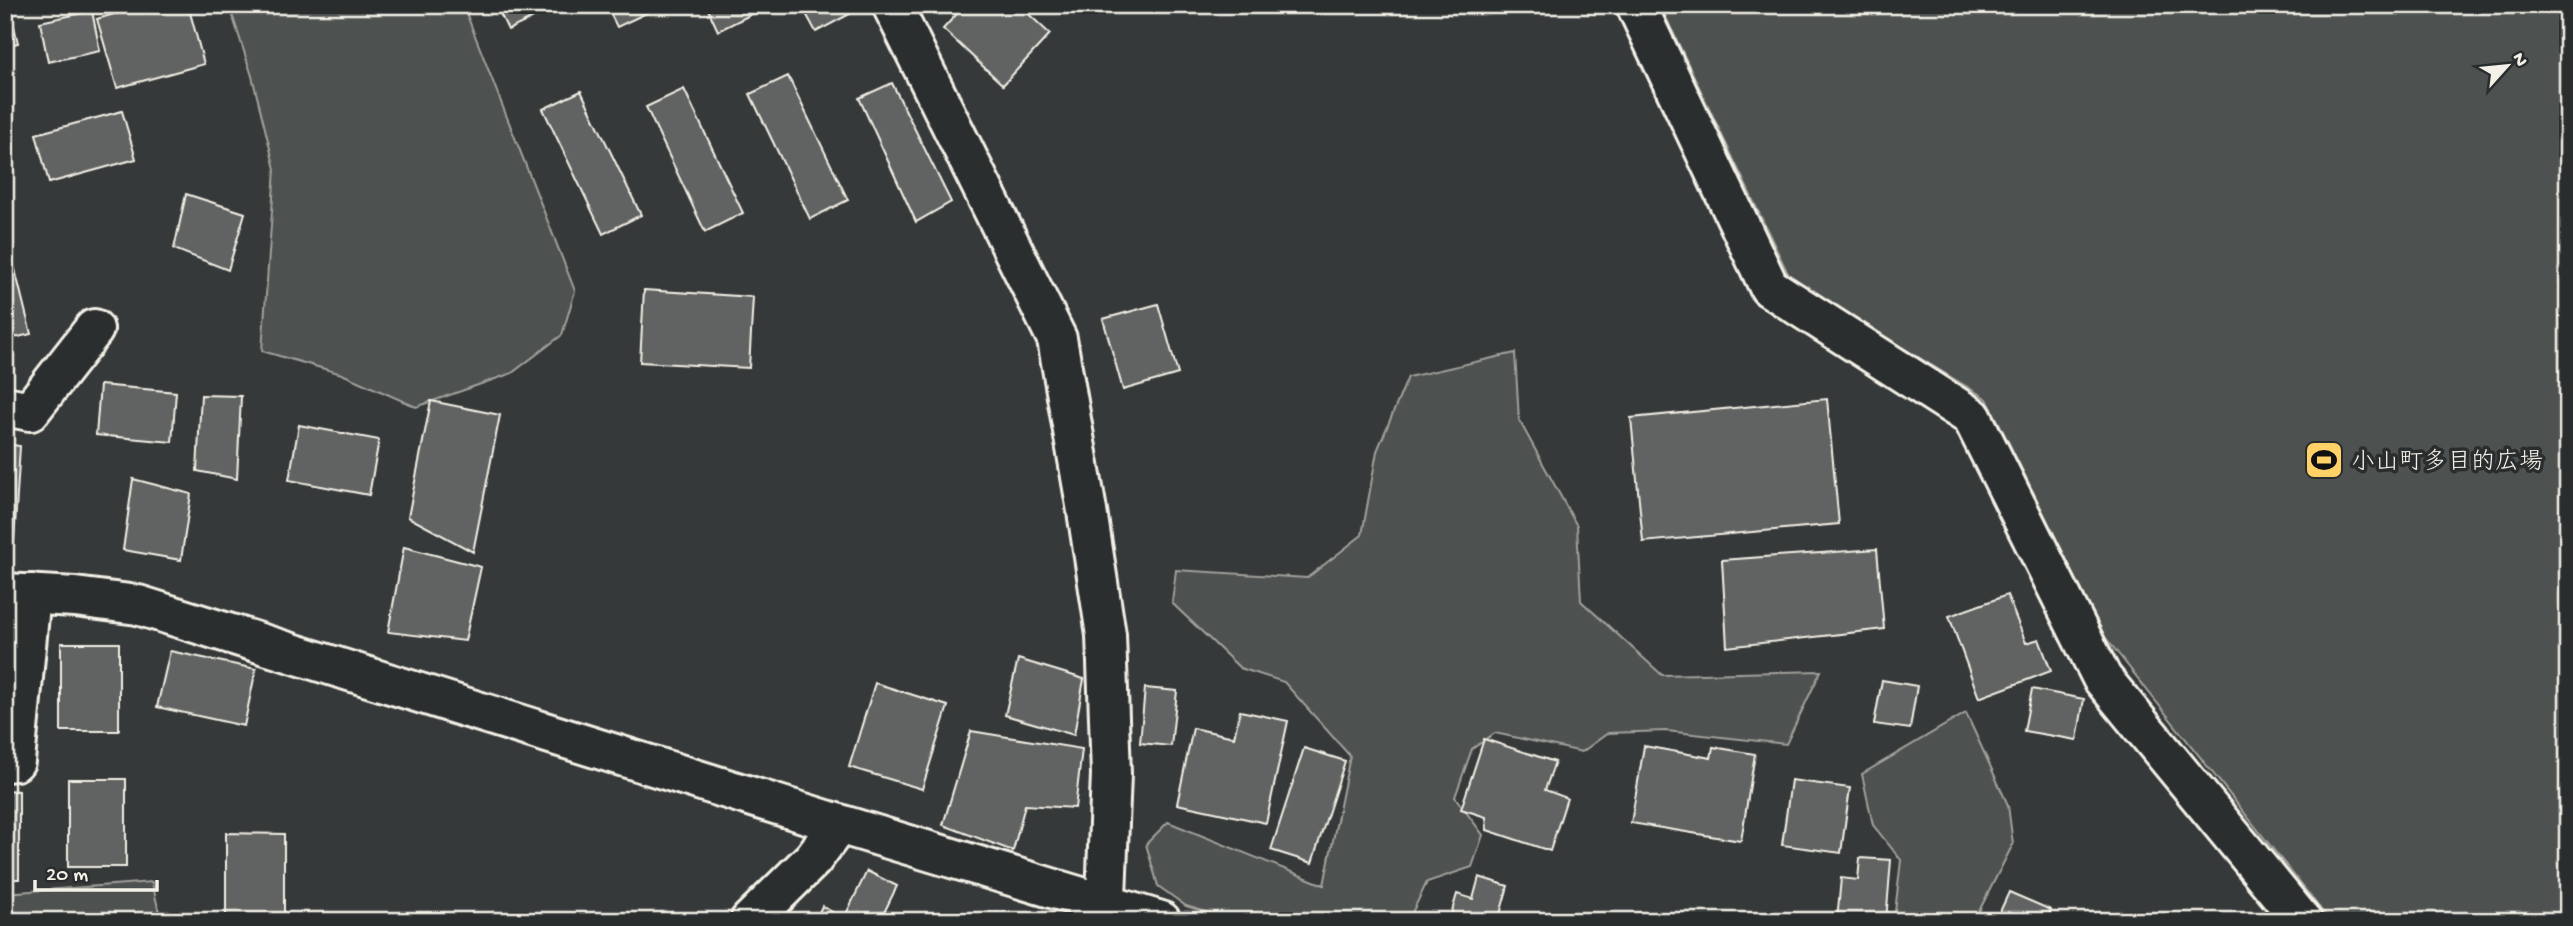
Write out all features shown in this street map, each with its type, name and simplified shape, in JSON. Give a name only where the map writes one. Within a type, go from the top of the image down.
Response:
[{"type":"street","points":[[892,5],[1057,339],[1106,635],[1111,774],[1106,912]]},
{"type":"street","points":[[1636,5],[1769,287],[1972,417],[2102,678],[2302,921]]},
{"type":"street","points":[[5,406],[30,411],[94,329]]},
{"type":"street","points":[[5,762],[15,761],[18,594],[138,605],[839,824],[1106,912],[1160,921]]},
{"type":"street","points":[[750,921],[813,859],[839,824]]},
{"type":"shaded area","points":[[229,5],[463,5],[575,291],[562,335],[512,373],[416,407],[342,374],[262,351],[275,169],[252,76]]},
{"type":"shaded area","name":"小山町多目的広場","points":[[1660,5],[2568,5],[2568,921],[2330,921],[2105,637],[1987,399],[1791,280]]},
{"type":"shaded area","points":[[1515,353],[1519,420],[1577,526],[1581,601],[1662,675],[1821,671],[1786,744],[1666,731],[1608,733],[1582,752],[1495,733],[1472,749],[1455,797],[1483,835],[1472,867],[1427,882],[1408,921],[1235,921],[1186,906],[1158,886],[1146,844],[1168,822],[1324,885],[1350,756],[1284,682],[1240,668],[1172,603],[1176,570],[1307,578],[1362,535],[1377,451],[1408,377]]},
{"type":"shaded area","points":[[1966,713],[2008,805],[2013,844],[1974,921],[1894,921],[1901,860],[1873,825],[1862,774]]},
{"type":"shaded area","points":[[152,882],[161,921],[5,921],[5,893]]},
{"type":"building","points":[[5,5],[9,5],[18,43],[5,46]]},
{"type":"building","points":[[145,5],[188,5],[204,64],[117,88],[97,19]]},
{"type":"building","points":[[496,5],[543,5],[546,12],[508,30]]},
{"type":"building","points":[[606,5],[653,5],[655,9],[617,27]]},
{"type":"building","points":[[706,5],[753,5],[756,12],[718,31]]},
{"type":"building","points":[[814,5],[857,5],[859,9],[816,32],[804,10]]},
{"type":"building","points":[[965,5],[1019,5],[1050,34],[1003,85],[943,29]]},
{"type":"building","points":[[92,11],[100,51],[48,62],[40,22]]},
{"type":"building","points":[[788,76],[848,200],[810,219],[750,94]]},
{"type":"building","points":[[892,83],[951,202],[916,222],[859,98]]},
{"type":"building","points":[[684,89],[743,213],[705,232],[646,107]]},
{"type":"building","points":[[581,91],[641,215],[603,234],[543,109]]},
{"type":"building","points":[[122,111],[136,159],[49,183],[36,134]]},
{"type":"building","points":[[186,194],[245,213],[228,270],[174,249]]},
{"type":"building","points":[[5,237],[31,334],[5,340]]},
{"type":"building","points":[[644,290],[753,297],[749,368],[640,362]]},
{"type":"building","points":[[1158,304],[1178,374],[1123,390],[1103,319]]},
{"type":"building","points":[[100,385],[176,392],[172,442],[96,435]]},
{"type":"building","points":[[201,395],[241,396],[237,479],[197,471]]},
{"type":"building","points":[[1827,399],[1839,524],[1643,542],[1631,418]]},
{"type":"building","points":[[431,401],[500,415],[473,552],[408,517]]},
{"type":"building","points":[[299,425],[379,440],[369,495],[289,480]]},
{"type":"building","points":[[5,444],[20,446],[14,542],[5,542]]},
{"type":"building","points":[[133,479],[191,494],[181,560],[123,550]]},
{"type":"building","points":[[404,547],[481,567],[465,641],[388,632]]},
{"type":"building","points":[[1877,549],[1884,629],[1727,647],[1722,560]]},
{"type":"building","points":[[2007,595],[2026,643],[2039,639],[2051,671],[1979,698],[1949,616]]},
{"type":"building","points":[[61,643],[119,643],[119,731],[61,731]]},
{"type":"building","points":[[170,651],[256,669],[244,726],[157,707]]},
{"type":"building","points":[[1018,659],[1084,679],[1074,735],[1005,715]]},
{"type":"building","points":[[1882,680],[1917,686],[1910,729],[1874,724]]},
{"type":"building","points":[[875,683],[948,706],[922,789],[849,767]]},
{"type":"building","points":[[1145,688],[1177,691],[1171,746],[1140,743]]},
{"type":"building","points":[[2032,689],[2084,699],[2077,740],[2024,731]]},
{"type":"building","points":[[1240,711],[1288,721],[1266,823],[1177,804],[1193,728],[1234,737]]},
{"type":"building","points":[[971,731],[1082,749],[1075,808],[1025,805],[1013,851],[943,825]]},
{"type":"building","points":[[1484,739],[1555,762],[1545,790],[1567,798],[1550,851],[1487,830],[1486,817],[1461,809]]},
{"type":"building","points":[[1644,746],[1711,758],[1713,747],[1755,754],[1741,841],[1631,823]]},
{"type":"building","points":[[1304,748],[1345,761],[1312,863],[1271,850]]},
{"type":"building","points":[[68,779],[126,779],[126,867],[68,867]]},
{"type":"building","points":[[1791,780],[1850,788],[1841,853],[1782,845]]},
{"type":"building","points":[[5,790],[19,791],[19,879],[5,879]]},
{"type":"building","points":[[226,833],[284,834],[284,921],[226,921]]},
{"type":"building","points":[[1860,858],[1891,860],[1886,921],[1837,921],[1841,878],[1858,880]]},
{"type":"building","points":[[867,871],[897,886],[880,921],[854,921],[845,916]]},
{"type":"building","points":[[1479,877],[1508,886],[1498,921],[1449,921],[1457,894],[1473,899]]},
{"type":"building","points":[[2009,892],[2051,910],[2046,921],[2008,921],[1998,916]]},
{"type":"building","points":[[822,906],[848,921],[815,921]]},
{"type":"place","name":"小山町多目的広場","points":[[2324,460]]}]
